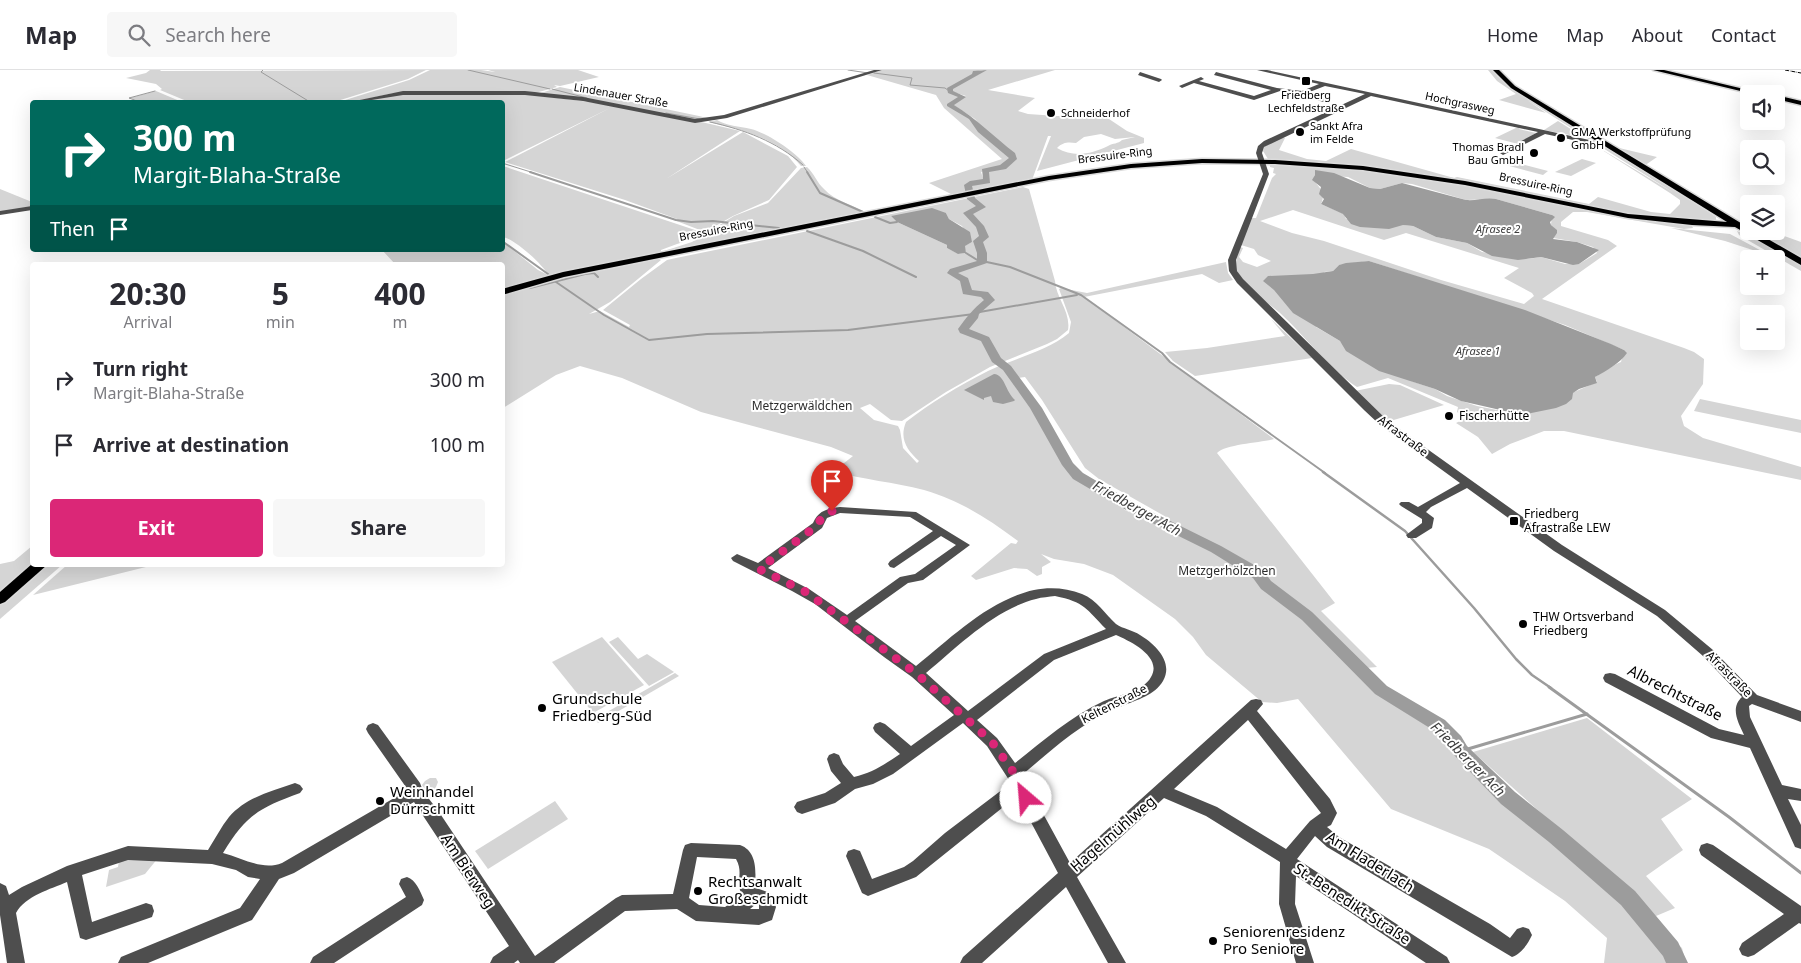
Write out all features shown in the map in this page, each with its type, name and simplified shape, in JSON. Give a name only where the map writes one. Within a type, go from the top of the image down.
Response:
[{"type":"main road","points":[[1496,70],[1513,87],[1740,227]]},
{"type":"main road","points":[[1656,70],[1740,89]]},
{"type":"main road","points":[[1785,99],[1801,103]]},
{"type":"main road","name":"Bressuire-Ring","points":[[505,291],[624,262],[1049,178],[1131,166],[1202,161],[1350,167],[1465,183],[1606,212],[1658,220],[1737,225]]},
{"type":"main road","points":[[1710,224],[1719,220],[1720,215]]},
{"type":"main road","points":[[1710,224],[1740,231]]},
{"type":"main road","points":[[1762,240],[1801,262]]},
{"type":"main road","points":[[0,599],[38,567]]},
{"type":"street","name":"Lindenauer Straße","points":[[362,100],[403,93],[536,93],[583,99],[705,121],[725,117],[879,70]]},
{"type":"street","points":[[1155,70],[1138,74],[1159,80]]},
{"type":"street","points":[[1182,86],[1229,70]]},
{"type":"street","name":"Hochgrasweg","points":[[1260,70],[1592,142]]},
{"type":"street","points":[[1216,74],[1277,90]]},
{"type":"street","points":[[1195,82],[1250,97],[1284,89],[1328,101]]},
{"type":"street","points":[[1301,93],[1325,84]]},
{"type":"street","name":"Afrastraße","points":[[1370,94],[1261,146],[1259,152],[1266,174],[1232,260],[1233,271],[1240,281],[1367,408],[1558,548],[1661,613],[1708,653],[1752,699],[1801,717]]},
{"type":"street","points":[[1503,153],[1544,131]]},
{"type":"street","points":[[0,213],[30,208]]},
{"type":"street","points":[[1419,512],[1427,505],[1467,483]]},
{"type":"street","points":[[1405,504],[1428,518],[1428,525],[1412,535]]},
{"type":"street","points":[[759,569],[818,525],[822,516],[832,511],[840,510],[912,514],[964,544],[919,576],[904,580],[847,621]]},
{"type":"street","points":[[894,564],[941,531]]},
{"type":"street","points":[[737,558],[806,592],[847,621],[917,674],[992,742],[1017,779],[1067,874],[1080,893],[1118,963]]},
{"type":"street","name":"Keltenstraße","points":[[917,674],[989,616],[1012,603],[1038,593],[1061,592],[1078,596],[1093,606],[1116,630],[1135,638],[1152,651],[1162,668],[1158,679],[1147,688],[1109,705],[1078,723],[1017,779]]},
{"type":"street","points":[[802,808],[830,798],[851,784],[868,780],[888,770],[1049,657],[1116,630]]},
{"type":"street","name":"Albrechtstraße","points":[[1610,678],[1716,734],[1754,743]]},
{"type":"street","points":[[1752,699],[1745,701],[1742,706],[1743,717],[1801,842]]},
{"type":"street","name":"Hagelmühlweg","points":[[969,963],[1253,708]]},
{"type":"street","name":"Am Fladerlach","points":[[1253,708],[1325,804],[1329,813],[1326,820],[1315,826],[1332,842],[1484,930],[1512,949],[1523,935]]},
{"type":"street","points":[[880,728],[910,754]]},
{"type":"street","name":"Am Bierweg","points":[[373,729],[415,787],[416,794],[434,817],[530,963]]},
{"type":"street","points":[[834,759],[836,767],[851,784]]},
{"type":"street","points":[[854,856],[868,888],[910,872],[1017,779]]},
{"type":"street","points":[[212,857],[236,819],[258,804],[296,789]]},
{"type":"street","points":[[1778,790],[1801,795]]},
{"type":"street","name":"St.-Benedikt-Straße","points":[[1162,791],[1183,797],[1232,823],[1441,963]]},
{"type":"street","points":[[9,911],[14,901],[28,892],[73,871],[128,853],[212,857],[240,864],[248,870],[273,874],[288,868],[416,794]]},
{"type":"street","points":[[1305,963],[1287,904],[1288,861],[1298,843],[1315,826]]},
{"type":"street","points":[[540,963],[622,903],[680,902],[696,913],[759,917],[766,914],[768,907],[764,898],[754,896],[747,888],[748,865],[740,852],[691,850],[680,902]]},
{"type":"street","points":[[1707,850],[1799,915],[1748,949]]},
{"type":"street","points":[[73,871],[86,932],[146,911]]},
{"type":"street","points":[[127,963],[246,914],[273,874]]},
{"type":"street","points":[[319,963],[416,900],[407,884]]},
{"type":"street","points":[[0,891],[3,904],[9,911],[16,963]]},
{"type":"street","points":[[499,963],[520,949]]},
{"type":"green space","points":[[150,70],[426,70],[408,79],[340,100],[184,100],[160,90],[162,89],[156,84],[126,78],[146,73]]},
{"type":"green space","points":[[430,70],[481,70],[495,72],[488,70],[578,70],[599,77],[560,86],[554,85],[557,87],[535,93],[480,91],[394,93],[361,100],[345,100],[409,80]]},
{"type":"green space","points":[[882,70],[982,70],[974,72],[975,74],[947,89],[962,97],[948,105],[972,120],[979,131],[1000,145],[1011,159],[1002,167],[981,172],[984,181],[967,185],[967,193],[953,195],[929,183],[1002,159],[944,108],[936,95],[867,75]]},
{"type":"green space","points":[[987,70],[1055,70],[988,90],[1035,98],[1018,111],[1028,114],[1078,116],[1082,113],[1103,115],[1127,131],[1144,138],[1144,143],[1037,171],[1051,136],[1048,136],[1032,180],[971,192],[970,186],[989,182],[986,174],[988,171],[1007,167],[1015,158],[1006,147],[984,130],[975,119],[952,104],[966,96],[953,92],[952,88],[979,74],[977,72]],"holes":[[[1101,134],[1115,139],[1135,137],[1082,154],[1070,153],[1057,148],[1066,143],[1076,143],[1084,137]]]},
{"type":"green space","points":[[1488,70],[1494,70],[1497,76],[1513,89],[1684,195],[1716,217],[1716,221],[1649,218],[1421,175],[1271,160],[1268,159],[1263,151],[1264,147],[1280,137],[1285,138],[1279,150],[1307,159],[1326,161],[1351,149],[1454,178],[1457,177],[1589,204],[1598,197],[1651,212],[1670,214],[1680,204],[1680,200],[1670,193],[1591,143],[1674,193],[1527,100],[1546,113],[1499,100],[1516,94],[1497,81]]},
{"type":"green space","points":[[1509,80],[1615,147],[1657,157],[1644,166],[1517,88]]},
{"type":"green space","points":[[560,87],[711,119],[692,120],[541,93]]},
{"type":"green space","points":[[156,91],[177,100],[136,100],[130,98]]},
{"type":"green space","points":[[510,93],[568,99],[683,118],[740,131],[666,179],[743,132],[788,156],[797,167],[769,200],[733,216],[705,232],[674,220],[677,219],[625,200],[505,162],[610,108],[505,160],[505,100],[366,100],[396,94]]},
{"type":"green space","points":[[717,120],[765,134],[788,149],[806,166],[801,166],[782,149],[770,142],[746,132],[708,122]]},
{"type":"green space","points":[[1558,121],[1585,138],[1544,130]]},
{"type":"green space","points":[[1520,126],[1519,129],[1536,133],[1518,144],[1495,138]]},
{"type":"green space","points":[[1497,155],[1499,158],[1548,171],[1543,175],[1491,161]]},
{"type":"green space","points":[[1582,159],[1596,163],[1571,176],[1555,172]]},
{"type":"green space","points":[[1270,164],[1359,169],[1411,176],[1495,190],[1606,214],[1692,226],[1693,228],[1684,229],[1587,212],[1573,212],[1561,222],[1561,226],[1608,240],[1617,246],[1542,299],[1694,352],[1704,359],[1703,384],[1681,416],[1684,426],[1703,438],[1801,467],[1801,480],[1564,431],[1544,431],[1510,444],[1492,454],[1478,437],[1456,423],[1466,418],[1457,412],[1458,407],[1388,378],[1357,387],[1327,362],[1280,313],[1252,290],[1238,273],[1236,263],[1240,247],[1243,248],[1239,257],[1243,262],[1257,267],[1271,261],[1258,255],[1254,249],[1241,245],[1251,218],[1256,218],[1272,178],[1276,174],[1273,173],[1274,168],[1270,167]],"holes":[[[1315,175],[1348,177],[1370,188],[1380,189],[1402,183],[1412,184],[1466,200],[1496,199],[1552,215],[1551,225],[1556,230],[1553,238],[1593,247],[1597,253],[1579,264],[1565,264],[1541,257],[1528,259],[1482,252],[1467,243],[1436,237],[1413,226],[1346,219],[1344,214],[1321,204],[1323,194],[1313,180]],[[1293,210],[1384,240],[1406,233],[1519,268],[1504,278],[1532,293],[1534,296],[1524,304],[1441,280],[1260,221]],[[1369,261],[1565,325],[1624,350],[1621,362],[1595,377],[1597,382],[1522,415],[1477,406],[1447,396],[1435,389],[1357,357],[1340,341],[1316,327],[1324,272],[1333,271],[1339,265]]]},
{"type":"green space","points":[[505,167],[704,233],[661,250],[661,252],[505,291],[505,262],[393,262],[384,252],[505,252],[505,244],[538,270],[548,275],[528,253],[505,238]]},
{"type":"green space","points":[[807,167],[822,187],[833,197],[867,213],[661,252],[692,242],[734,216],[768,203],[801,168]]},
{"type":"green space","points":[[1023,187],[1029,189],[1056,287],[1067,317],[1068,330],[1047,344],[990,367],[946,392],[902,421],[891,420],[870,404],[860,408],[874,420],[898,426],[903,448],[917,463],[919,461],[905,444],[903,434],[906,422],[935,401],[967,382],[998,366],[1050,345],[1069,333],[1071,322],[1059,289],[1087,293],[1226,262],[1228,273],[1233,280],[1219,283],[1202,274],[1084,297],[1274,439],[1235,446],[1217,453],[1335,603],[1321,611],[1377,667],[1354,669],[1386,700],[1442,735],[1484,780],[1682,948],[1686,963],[1604,963],[1607,938],[1565,901],[1489,849],[1391,809],[1298,699],[1277,703],[1262,702],[1206,655],[1193,637],[1175,619],[1113,575],[1084,564],[1054,559],[1041,554],[1051,562],[1042,567],[1042,574],[1037,576],[1027,569],[1014,568],[976,580],[971,576],[1011,543],[1016,544],[1018,541],[973,511],[950,499],[924,490],[834,471],[853,456],[831,447],[701,412],[622,378],[580,366],[556,375],[505,407],[505,293],[561,278],[657,258],[661,260],[610,302],[589,314],[600,311],[629,327],[630,325],[603,310],[667,260]],"holes":[[[946,213],[949,219],[962,226],[972,242],[964,246],[966,253],[959,254],[947,248],[947,245],[897,222],[891,216]],[[1025,377],[1042,400],[1085,468],[1099,479],[1168,518],[1151,522],[1125,510],[1081,479],[1069,467],[1035,410],[1018,391],[1011,379]]]},
{"type":"green space","points":[[0,189],[30,201],[30,207],[0,212]]},
{"type":"green space","points":[[1671,228],[1730,234],[1760,250],[1753,250],[1725,241]]},
{"type":"green space","points":[[1785,236],[1801,242],[1801,259],[1769,240],[1785,240]]},
{"type":"green space","points":[[1748,240],[1758,240],[1775,250],[1765,250]]},
{"type":"green space","points":[[1785,256],[1801,265],[1801,271],[1785,262]]},
{"type":"green space","points":[[1271,319],[1312,358],[1195,376],[1173,361],[1165,352],[1207,348],[1285,336]]},
{"type":"green space","points":[[1389,384],[1400,385],[1444,405],[1387,422],[1355,391]]},
{"type":"green space","points":[[1700,399],[1801,420],[1801,433],[1694,411]]},
{"type":"green space","points":[[30,548],[30,567],[0,595],[0,564],[14,561]]},
{"type":"green space","points":[[44,567],[60,567],[0,619],[0,603]]},
{"type":"green space","points":[[65,567],[146,567],[33,595]]},
{"type":"green space","points":[[602,637],[644,685],[593,713],[552,662]]},
{"type":"green space","points":[[618,637],[638,659],[647,654],[674,672],[649,686],[609,642]]},
{"type":"green space","points":[[675,673],[679,676],[598,723],[595,719]]},
{"type":"green space","points":[[1587,718],[1692,799],[1661,819],[1683,850],[1646,876],[1675,908],[1656,916],[1473,752]]},
{"type":"green space","points":[[430,778],[436,778],[438,782],[431,799],[422,785]]},
{"type":"green space","points":[[555,801],[568,819],[488,869],[475,851]]},
{"type":"green space","points":[[158,858],[145,874],[106,887],[109,870],[118,867],[119,860]]},
{"type":"water","name":"Afrasee 2","points":[[1315,170],[1334,173],[1370,188],[1380,189],[1402,183],[1466,200],[1496,199],[1555,217],[1550,222],[1557,230],[1553,239],[1577,242],[1599,250],[1579,264],[1573,265],[1541,257],[1518,260],[1492,256],[1467,243],[1436,237],[1413,226],[1403,225],[1389,229],[1360,227],[1351,224],[1343,214],[1321,204],[1324,199],[1319,194],[1321,187],[1312,180]]},
{"type":"water","points":[[932,208],[946,213],[949,219],[970,232],[972,242],[965,246],[966,253],[958,254],[947,248],[947,245],[897,222],[891,216]]},
{"type":"water","name":"Afrasee 1","points":[[1369,261],[1525,310],[1611,344],[1627,353],[1617,363],[1595,377],[1597,383],[1573,393],[1572,399],[1566,404],[1522,415],[1461,401],[1435,389],[1379,371],[1346,351],[1340,341],[1293,313],[1274,290],[1263,281],[1268,276],[1313,274],[1333,271],[1339,265],[1346,263]]},
{"type":"water","points":[[994,374],[1001,377],[1014,401],[1003,404],[993,402],[991,396],[984,398],[984,400],[964,390]]},
{"type":"waterway","points":[[263,70],[261,72],[307,100]]},
{"type":"waterway","points":[[468,70],[550,89]]},
{"type":"waterway","name":"Friedberger Ach","points":[[848,70],[868,73]]},
{"type":"waterway","name":"Friedberger Ach","points":[[984,70],[975,72],[976,75],[970,76],[950,88],[950,92],[963,97],[949,105],[971,118],[981,130],[1012,155],[1013,159],[1003,167],[985,171],[987,181],[968,185],[971,199],[982,207],[967,213],[980,226],[984,237],[978,241],[982,253],[982,263],[953,271],[952,273],[965,280],[967,292],[984,294],[990,300],[974,313],[973,318],[963,329],[964,331],[985,339],[996,360],[1007,368],[1036,408],[1068,465],[1078,476],[1131,507],[1216,549],[1258,574],[1266,585],[1307,616],[1381,690],[1439,725],[1455,741],[1461,751],[1508,798],[1556,836],[1628,898],[1671,949],[1677,963]]},
{"type":"waterway","name":"Friedberger Ach","points":[[874,73],[912,78],[910,85],[945,88],[949,91]]},
{"type":"waterway","points":[[552,89],[587,98]]},
{"type":"waterway","points":[[134,100],[129,98],[155,91]]},
{"type":"waterway","points":[[666,113],[700,119]]},
{"type":"waterway","points":[[710,122],[736,129],[771,143],[803,165]]},
{"type":"waterway","points":[[505,164],[534,173]]},
{"type":"waterway","points":[[804,167],[808,173]]},
{"type":"waterway","points":[[530,172],[676,220],[691,222],[713,221],[779,228]]},
{"type":"waterway","points":[[807,172],[820,193],[863,212]]},
{"type":"waterway","points":[[875,217],[890,223],[897,222]]},
{"type":"waterway","points":[[807,231],[863,251],[916,277]]},
{"type":"waterway","points":[[505,243],[548,274]]},
{"type":"waterway","points":[[966,253],[982,263]]},
{"type":"waterway","points":[[982,261],[1010,267],[1081,295],[1162,353],[1170,362],[1325,473]]},
{"type":"waterway","points":[[556,281],[594,273],[598,277]]},
{"type":"waterway","points":[[530,288],[556,281]]},
{"type":"waterway","points":[[556,281],[604,315],[649,340],[707,334],[848,330],[974,314]]},
{"type":"waterway","points":[[974,313],[1077,295]]},
{"type":"waterway","points":[[1323,472],[1405,531],[1474,608],[1516,659],[1532,675],[1551,688]]},
{"type":"waterway","points":[[1549,687],[1587,714]]},
{"type":"waterway","points":[[1461,751],[1587,714]]},
{"type":"waterway","points":[[1587,714],[1729,817],[1801,873]]},
{"type":"railway","points":[[1785,70],[1801,73]]},
{"type":"place","name":"Friedberg Lechfeldstraße","points":[[1306,81]]},
{"type":"place","name":"Schneiderhof","points":[[1051,113]]},
{"type":"place","name":"Sankt Afra im Felde","points":[[1300,132]]},
{"type":"place","name":"GMA Werkstoffprüfung GmbH","points":[[1561,138]]},
{"type":"place","name":"Thomas Bradl Bau GmbH","points":[[1534,153]]},
{"type":"place","name":"Fischerhütte","points":[[1449,416]]},
{"type":"place","name":"Friedberg Afrastraße LEW","points":[[1514,521]]},
{"type":"place","name":"THW Ortsverband Friedberg","points":[[1523,624]]},
{"type":"place","name":"Grundschule Friedberg-Süd","points":[[542,708]]},
{"type":"place","name":"Weinhandel Dürrschmitt","points":[[380,801]]},
{"type":"place","name":"Rechtsanwalt Großeschmidt","points":[[698,891]]},
{"type":"place","name":"Seniorenresidenz Pro Seniore","points":[[1213,941]]},
{"type":"route","points":[[832,511],[822,516],[818,525],[759,569],[806,592],[917,674],[992,742],[1014,773],[1026,798]]},
{"type":"park label","name":"Metzgerwäldchen","points":[[802,406]]},
{"type":"park label","name":"Metzgerhölzchen","points":[[1227,571]]}]
